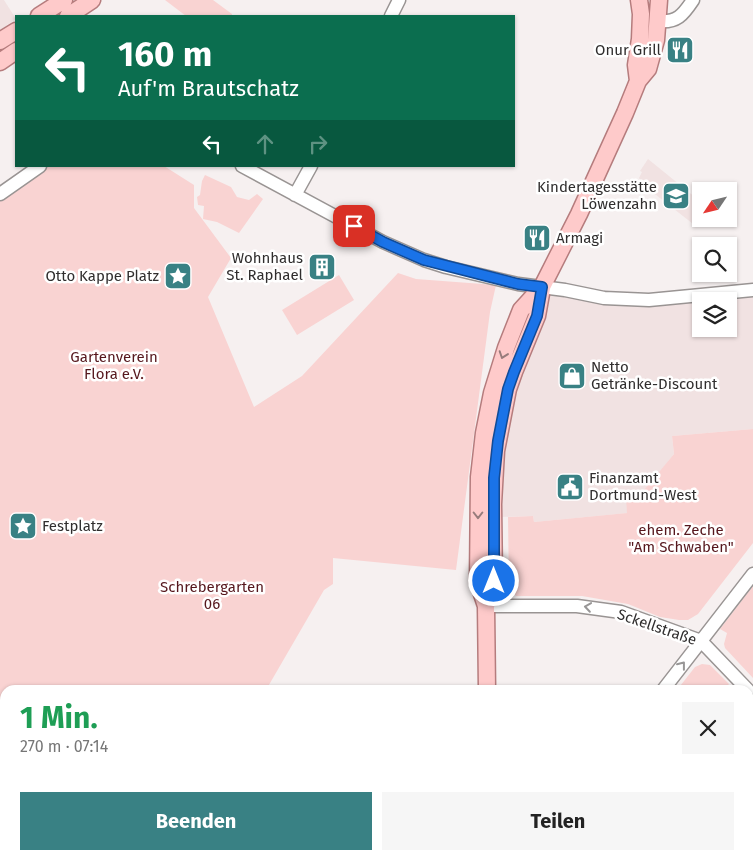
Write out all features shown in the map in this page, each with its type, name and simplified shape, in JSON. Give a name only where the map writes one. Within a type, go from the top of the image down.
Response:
[{"type":"main road","points":[[41,15],[64,0]]},
{"type":"main road","points":[[70,15],[92,0]]},
{"type":"main road","points":[[638,81],[636,65],[640,39],[641,14],[639,0]]},
{"type":"main road","points":[[648,0],[653,13],[663,22]]},
{"type":"main road","points":[[487,685],[486,606],[478,582],[479,477],[484,433],[492,393],[509,338],[521,310],[542,287],[579,214],[626,113],[638,81],[648,70],[663,22],[659,0]]},
{"type":"main road","points":[[0,62],[15,52]]},
{"type":"street","points":[[392,15],[399,0]]},
{"type":"street","points":[[663,22],[684,15],[693,0]]},
{"type":"street","points":[[0,194],[39,167]]},
{"type":"street","points":[[244,167],[383,242],[424,260],[518,284],[604,298],[649,300],[753,290]]},
{"type":"street","points":[[295,195],[309,167]]},
{"type":"street","points":[[667,685],[753,574]]},
{"type":"street","name":"Sckellstraße","points":[[486,606],[577,606],[621,612],[701,641],[743,685]]},
{"type":"shaded area","points":[[0,0],[4,0],[15,20],[0,30]]},
{"type":"shaded area","name":"Kindertagesstätte Löwenzahn","points":[[648,159],[692,195],[692,223],[642,184],[639,178],[642,172],[640,171]]},
{"type":"shaded area","points":[[545,290],[601,301],[692,296],[692,337],[737,337],[737,293],[753,292],[753,429],[672,436],[674,454],[628,513],[534,522],[533,516],[497,517],[508,407]]},
{"type":"green space","points":[[165,0],[213,0],[232,14],[232,15],[185,15]]},
{"type":"green space","points":[[48,167],[166,167],[194,185],[194,208],[231,258],[208,297],[254,407],[302,376],[398,273],[416,279],[496,285],[490,312],[456,570],[333,558],[333,584],[324,590],[269,685],[0,685],[0,199]]},
{"type":"green space","points":[[205,175],[231,187],[237,197],[249,200],[257,194],[263,199],[239,233],[217,222],[203,219],[204,206],[198,205],[197,197],[200,195]]},
{"type":"green space","points":[[339,275],[354,300],[297,335],[282,310]]},
{"type":"green space","name":"ehem. Zeche \"Am Schwaben\"","points":[[753,429],[753,543],[698,614],[688,620],[679,620],[660,617],[628,604],[582,596],[516,596],[509,588],[508,517],[533,516],[534,522],[627,513],[626,497],[640,495],[674,454],[672,436]]},
{"type":"green space","points":[[753,586],[753,678],[725,648],[724,644],[727,633],[720,629]]},
{"type":"green space","points":[[702,664],[710,665],[729,684],[681,685],[695,667]]},
{"type":"place","name":"Onur Grill","points":[[680,50]]},
{"type":"place","name":"Kindertagesstätte Löwenzahn","points":[[676,196]]},
{"type":"place","name":"Armagi","points":[[537,238]]},
{"type":"place","name":"Wohnhaus St. Raphael","points":[[322,267]]},
{"type":"place","name":"Otto Kappe Platz","points":[[178,276]]},
{"type":"place","name":"Netto Getränke-Discount","points":[[572,376]]},
{"type":"place","name":"Finanzamt Dortmund-West","points":[[570,487]]},
{"type":"place","name":"Festplatz","points":[[23,526]]},
{"type":"route","points":[[354,226],[383,242],[424,260],[518,284],[542,287],[537,316],[508,389],[496,451],[493,504],[494,581]]},
{"type":"park label","name":"Gartenverein Flora e.V.","points":[[114,366]]},
{"type":"park label","name":"Schrebergarten 06","points":[[212,596]]}]
